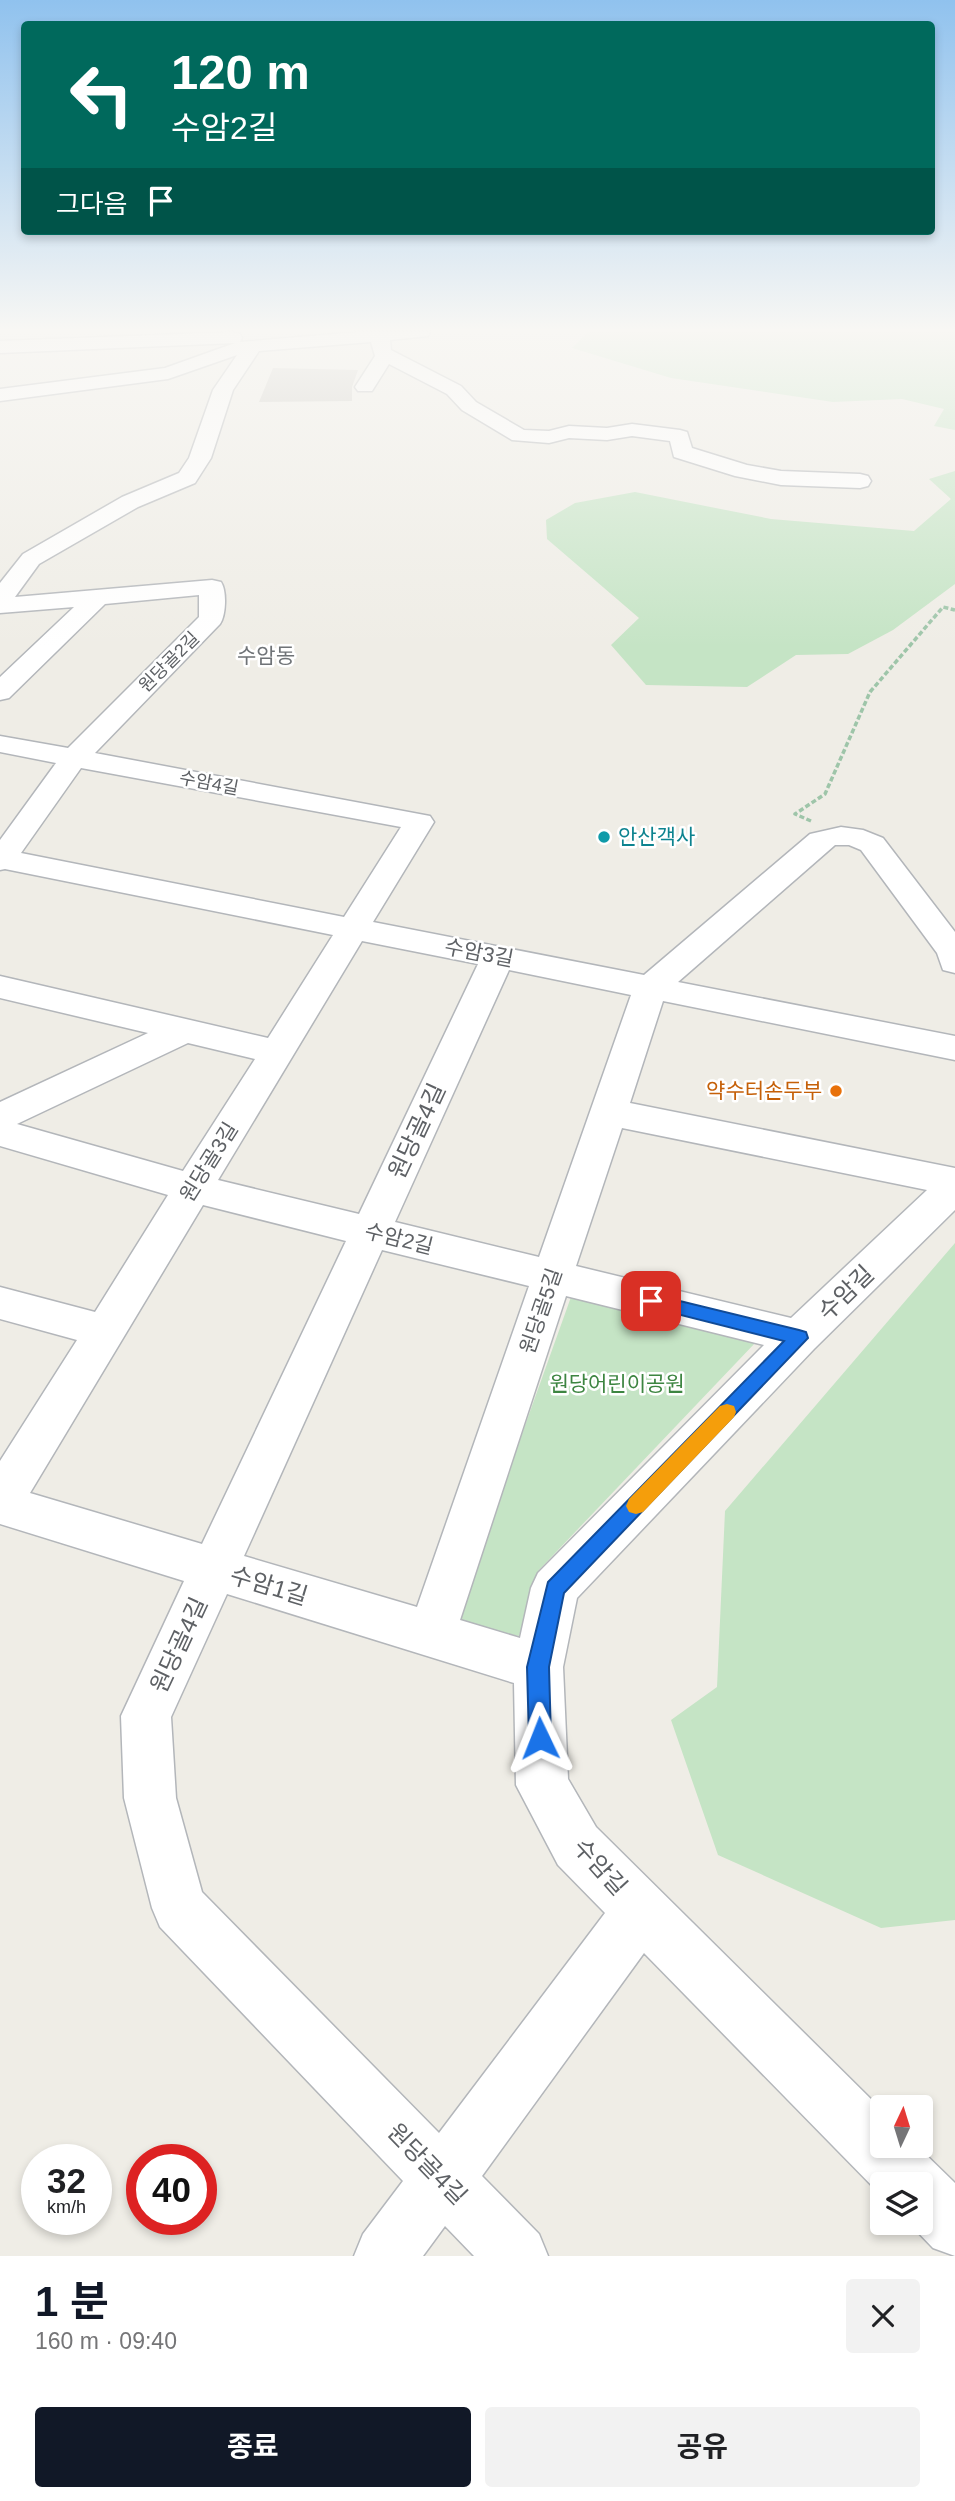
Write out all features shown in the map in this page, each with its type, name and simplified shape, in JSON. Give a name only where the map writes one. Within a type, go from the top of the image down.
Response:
[{"type":"street","points":[[0,600],[30,559],[130,502],[187,478],[200,458],[207,437]]},
{"type":"street","points":[[680,437],[682,452],[743,471],[781,478],[860,481]]},
{"type":"street","name":"원당골2길","points":[[0,606],[212,587],[211,620],[74,758],[4,850]]},
{"type":"street","points":[[0,692],[98,597]]},
{"type":"street","name":"수암4길","points":[[0,744],[419,822]]},
{"type":"street","name":"원당골3길","points":[[0,1502],[419,822]]},
{"type":"street","points":[[651,987],[821,840],[838,835],[856,836],[872,844],[953,952],[955,962]]},
{"type":"street","name":"수암3길","points":[[4,850],[354,928],[955,1048]]},
{"type":"street","name":"원당골4길","points":[[498,957],[146,1716],[150,1798],[179,1908],[517,2256]]},
{"type":"street","points":[[0,987],[277,1052]]},
{"type":"street","name":"원당골5길","points":[[431,1635],[651,987]]},
{"type":"street","points":[[0,1116],[185,1030]]},
{"type":"street","points":[[608,1111],[955,1181]]},
{"type":"street","name":"수암2길","points":[[0,1133],[193,1188],[799,1338]]},
{"type":"street","name":"수암길","points":[[901,2172],[576,1846],[542,1785],[538,1667],[555,1588],[799,1338],[955,1187]]},
{"type":"street","points":[[0,1303],[105,1331]]},
{"type":"street","name":"수암1길","points":[[0,1502],[538,1667]]},
{"type":"street","points":[[385,2256],[641,1911]]},
{"type":"street","points":[[933,2205],[955,2226]]},
{"type":"path","points":[[838,835],[795,814],[825,794],[870,692],[943,607],[955,610]]},
{"type":"green space","points":[[955,471],[955,584],[893,630],[848,654],[796,655],[747,687],[646,685],[611,645],[639,618],[547,539],[546,520],[575,503],[635,492],[771,519],[914,531],[951,499],[929,479]]},
{"type":"green space","points":[[955,1243],[955,1920],[881,1928],[718,1855],[671,1720],[717,1687],[725,1511]]},
{"type":"green space","name":"원당어린이공원","points":[[571,1297],[756,1342],[539,1570],[519,1636],[455,1621]]},
{"type":"slow traffic","points":[[636,1506],[727,1412]]},
{"type":"place","name":"안산객사","points":[[604,837]]},
{"type":"place","name":"약수터손두부","points":[[836,1091]]},
{"type":"district","name":"수암동","points":[[266,656]]},
{"type":"route","points":[[540,1738],[538,1667],[555,1588],[799,1338],[651,1301]]}]
